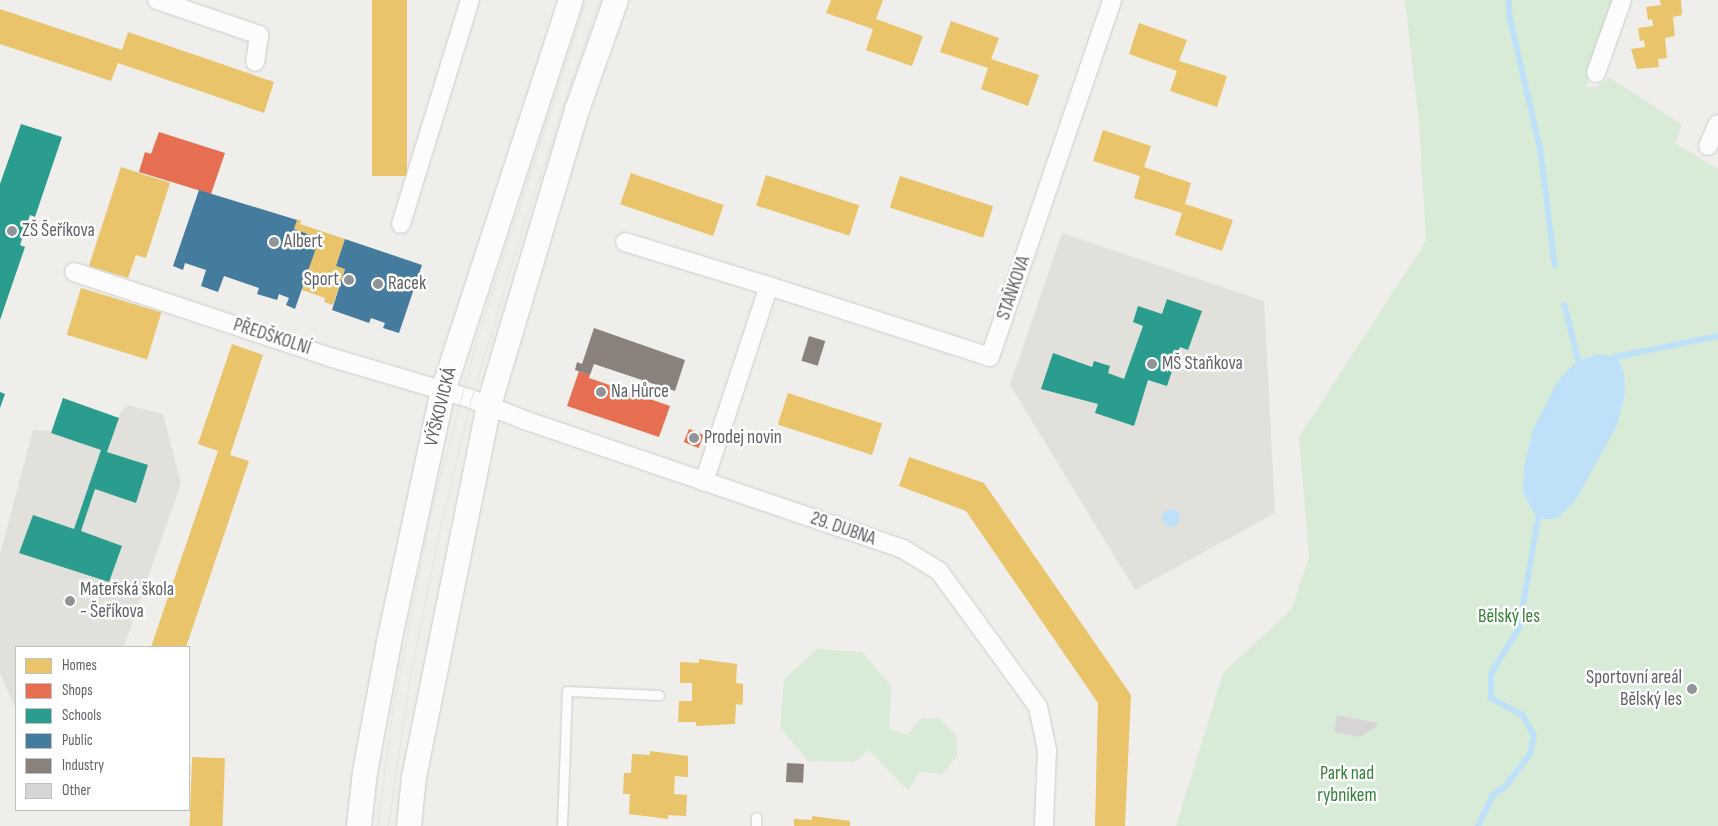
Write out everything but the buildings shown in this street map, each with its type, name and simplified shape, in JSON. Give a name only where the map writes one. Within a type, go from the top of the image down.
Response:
[{"type":"street","points":[[157,0],[259,35],[255,62]]},
{"type":"street","points":[[401,224],[470,0]]},
{"type":"street","name":"VÝŠKOVICKÁ","points":[[359,826],[364,772],[389,642],[443,390],[571,0]]},
{"type":"street","points":[[409,826],[414,777],[480,402],[577,110],[616,0]]},
{"type":"street","name":"STAŇKOVA","points":[[625,242],[990,357],[1112,0]]},
{"type":"street","points":[[1596,73],[1622,0]]},
{"type":"street","points":[[1708,146],[1718,124]]},
{"type":"street","name":"PŘEDŠKOLNÍ","points":[[74,272],[480,402]]},
{"type":"street","points":[[704,482],[769,286]]},
{"type":"street","name":"29. DUBNA","points":[[480,402],[704,482],[903,549],[939,571],[1038,707],[1047,750],[1044,826]]},
{"type":"lane","points":[[562,826],[567,691],[659,695]]},
{"type":"shaded area","points":[[1062,233],[1264,301],[1275,513],[1135,590],[1010,385]]},
{"type":"shaded area","name":"Mateřská škola - Šeříkova","points":[[127,405],[163,414],[181,483],[124,646],[15,646],[15,708],[0,673],[0,554],[33,430],[50,431],[109,448],[120,413]]},
{"type":"green space","name":"Bělský les","points":[[1405,0],[1614,0],[1586,87],[1597,87],[1609,77],[1682,125],[1675,143],[1718,169],[1718,826],[1176,826],[1223,673],[1291,610],[1309,558],[1299,437],[1426,241],[1419,123]]},
{"type":"green space","points":[[817,649],[862,652],[891,686],[889,729],[907,735],[922,718],[939,718],[957,736],[957,757],[942,774],[920,772],[908,790],[869,750],[854,762],[808,761],[780,727],[784,679]]},
{"type":"water","points":[[1600,354],[1618,358],[1624,373],[1625,394],[1617,426],[1575,501],[1556,519],[1537,519],[1523,492],[1524,467],[1533,429],[1557,382],[1578,360]]},
{"type":"water","points":[[1167,509],[1175,509],[1180,514],[1178,525],[1167,527],[1162,522],[1162,514]]},
{"type":"waterway","points":[[1509,0],[1510,17],[1541,151],[1555,265]]},
{"type":"waterway","points":[[1565,305],[1580,366]]},
{"type":"waterway","points":[[1615,357],[1718,336]]},
{"type":"waterway","points":[[1478,826],[1493,795],[1506,786],[1530,754],[1534,736],[1523,716],[1491,698],[1491,674],[1519,628],[1539,513]]},
{"type":"tram line","points":[[377,826],[392,714],[433,502],[478,335],[586,0]]},
{"type":"tram line","points":[[388,826],[410,676],[438,537],[471,399],[524,223],[598,0]]},
{"type":"place","name":"ZŠ Šeříkova","points":[[12,231]]},
{"type":"place","name":"Albert","points":[[274,242]]},
{"type":"place","name":"Sport","points":[[349,280]]},
{"type":"place","name":"Racek","points":[[378,284]]},
{"type":"place","name":"MŠ Staňkova","points":[[1152,364]]},
{"type":"place","name":"Na Hůrce","points":[[601,392]]},
{"type":"place","name":"Prodej novin","points":[[694,438]]},
{"type":"place","name":"Mateřská škola - Šeříkova","points":[[70,601]]},
{"type":"place","name":"Sportovní areál Bělský les","points":[[1692,689]]},
{"type":"park label","name":"Park nad rybníkem","points":[[1347,785]]}]
